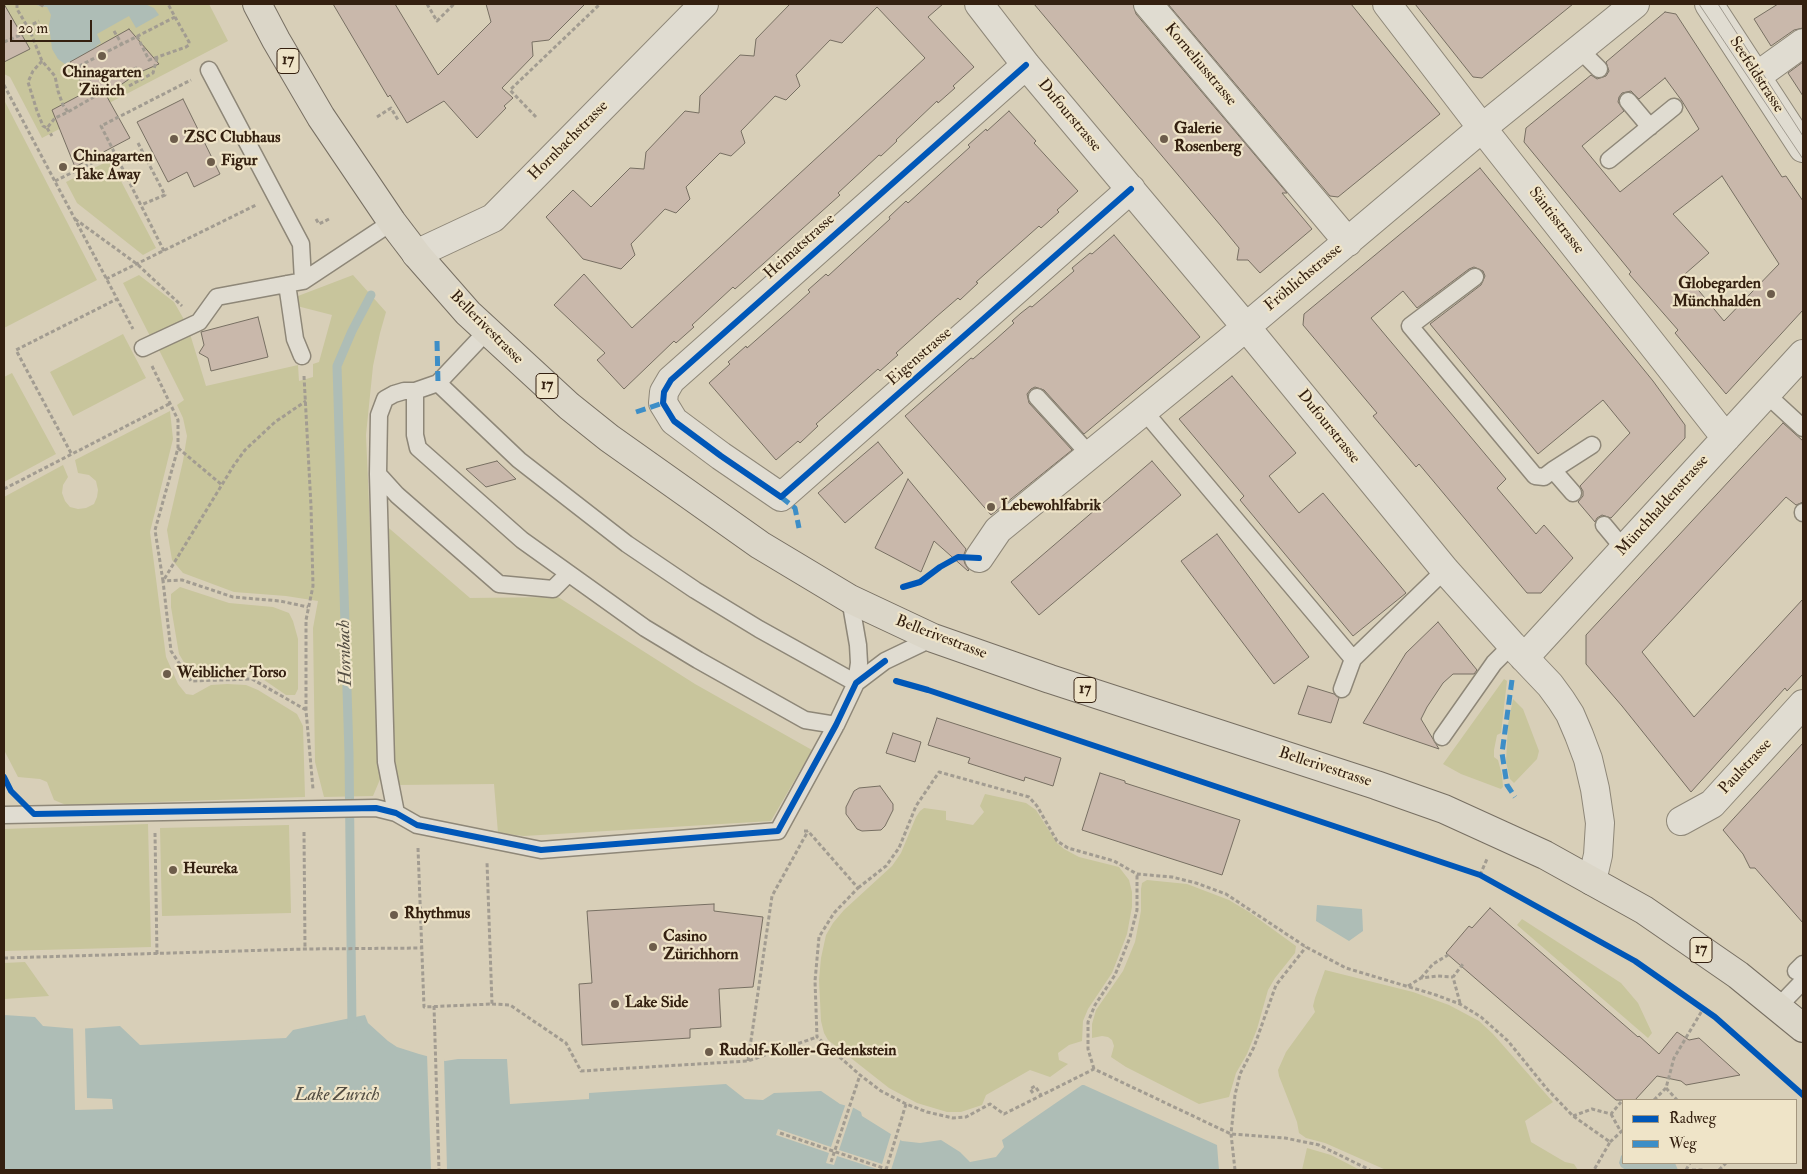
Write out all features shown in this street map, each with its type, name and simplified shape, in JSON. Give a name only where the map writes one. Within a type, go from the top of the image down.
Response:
[{"type":"main road","name":"Bellerivestrasse","points":[[257,4],[321,117],[392,222],[416,254],[468,313],[569,406],[609,438],[760,545],[850,598],[933,638],[1050,679],[1367,782],[1444,809],[1545,855],[1644,910],[1738,975],[1803,1028]]},
{"type":"street","name":"Hornbachstrasse","points":[[416,254],[493,218],[704,4]]},
{"type":"street","name":"Dufourstrasse","points":[[979,4],[1026,65],[1246,327],[1445,570],[1561,700],[1570,714],[1588,759],[1595,789],[1600,824],[1598,855],[1592,881]]},
{"type":"street","name":"Korneliusstrasse","points":[[1148,4],[1348,242]]},
{"type":"street","name":"Säntisstrasse","points":[[1387,4],[1726,438]]},
{"type":"street","name":"Fröhlichstrasse","points":[[979,558],[998,530],[1246,327],[1482,128],[1635,4]]},
{"type":"street","name":"Seefeldstrasse","points":[[1709,4],[1803,148]]},
{"type":"street","points":[[1757,76],[1803,43]]},
{"type":"street","name":"Heimatstrasse","points":[[721,456],[674,420],[663,403],[664,392],[671,380],[1026,65]]},
{"type":"street","name":"Eigenstrasse","points":[[721,456],[781,497],[1131,189]]},
{"type":"street","name":"Münchhaldenstrasse","points":[[1518,651],[1624,549],[1803,354]]},
{"type":"street","name":"Paulstrasse","points":[[1681,821],[1712,804],[1803,704]]},
{"type":"lane","points":[[1580,49],[1598,69]]},
{"type":"lane","points":[[209,70],[301,244],[295,282],[295,339],[302,356]]},
{"type":"lane","points":[[1628,101],[1650,127]]},
{"type":"lane","points":[[1610,160],[1674,107]]},
{"type":"lane","points":[[144,348],[199,322],[217,297],[295,282],[392,222]]},
{"type":"lane","points":[[1475,276],[1410,326],[1535,476],[1544,477],[1592,445]]},
{"type":"lane","points":[[396,813],[386,762],[378,415],[385,399],[394,394],[404,391],[415,391],[438,383],[487,331]]},
{"type":"lane","points":[[438,383],[519,460],[627,544],[702,595],[856,683]]},
{"type":"lane","points":[[415,391],[415,435],[418,448],[522,540],[644,628],[797,716],[805,720],[836,726]]},
{"type":"lane","points":[[1766,394],[1803,428]]},
{"type":"lane","points":[[1037,397],[1090,455]]},
{"type":"lane","points":[[1144,411],[1353,659]]},
{"type":"lane","points":[[1553,470],[1573,493]]},
{"type":"lane","points":[[378,474],[397,495],[499,584],[553,589],[568,574]]},
{"type":"lane","points":[[1604,525],[1624,549]]},
{"type":"lane","points":[[1342,689],[1353,659],[1445,570]]},
{"type":"lane","points":[[4,815],[376,808],[396,813],[417,825],[541,850],[778,831],[836,726],[856,683],[859,663],[858,645],[850,598]]},
{"type":"lane","points":[[856,683],[885,661],[933,638]]},
{"type":"lane","points":[[1442,736],[1494,663],[1518,651]]},
{"type":"lane","points":[[1778,1006],[1801,972]]},
{"type":"path","points":[[18,4],[17,9],[29,29],[42,61],[55,76],[61,98],[68,112]]},
{"type":"path","points":[[40,4],[44,7]]},
{"type":"path","points":[[137,36],[149,60],[189,45],[186,34],[168,4]]},
{"type":"path","points":[[427,4],[437,21],[454,4]]},
{"type":"path","points":[[536,117],[510,90],[600,4]]},
{"type":"path","points":[[48,128],[55,118],[97,95],[81,65],[175,17]]},
{"type":"path","points":[[4,42],[29,29],[39,21]]},
{"type":"path","points":[[114,31],[122,45]]},
{"type":"path","points":[[129,86],[154,73],[157,58]]},
{"type":"path","points":[[42,61],[33,71],[28,82],[43,126],[48,128],[52,136]]},
{"type":"path","points":[[135,67],[141,79]]},
{"type":"path","points":[[164,251],[101,126],[209,70]]},
{"type":"path","points":[[4,85],[144,348],[178,420],[178,448],[155,530],[164,581],[171,650],[191,681],[252,679],[306,710]]},
{"type":"path","points":[[377,117],[391,108],[398,120]]},
{"type":"path","points":[[138,143],[165,195],[141,205]]},
{"type":"path","points":[[55,181],[114,152]]},
{"type":"path","points":[[106,279],[259,204]]},
{"type":"path","points":[[74,218],[137,264],[199,322]]},
{"type":"path","points":[[318,224],[331,218]]},
{"type":"path","points":[[71,453],[16,350],[117,299]]},
{"type":"path","points":[[302,356],[306,401],[313,586],[306,620],[306,710],[314,809],[305,949]]},
{"type":"path","points":[[164,581],[245,450],[275,422],[306,401]]},
{"type":"path","points":[[4,489],[171,403]]},
{"type":"path","points":[[178,448],[222,485]]},
{"type":"path","points":[[164,581],[182,580],[232,597],[280,601],[308,607]]},
{"type":"path","points":[[1094,1069],[1004,1114],[990,1104],[966,1117],[953,1118],[927,1112],[881,1091],[817,1037],[815,981],[819,937],[834,913],[858,888],[886,866],[899,848],[916,806],[939,772],[1029,797],[1037,806],[1058,841],[1068,848],[1114,861],[1138,874],[1153,877],[1172,877],[1226,894],[1306,947],[1346,968],[1408,986],[1460,1004],[1481,1017],[1508,1041],[1547,1089],[1573,1116],[1610,1142]]},
{"type":"path","points":[[155,812],[157,954]]},
{"type":"path","points":[[417,825],[424,1006],[510,1005],[566,1043],[581,1071],[748,1061],[817,1037]]},
{"type":"path","points":[[748,1061],[772,896],[808,831],[858,888]]},
{"type":"path","points":[[486,840],[492,1004]]},
{"type":"path","points":[[1138,874],[1137,910],[1130,937],[1115,975],[1095,1005],[1088,1022],[1088,1049],[1094,1069],[1231,1134],[1285,1138],[1319,1145],[1370,1170]]},
{"type":"path","points":[[1235,1170],[1231,1134],[1235,1095],[1240,1074],[1254,1047],[1276,985],[1306,947]]},
{"type":"path","points":[[4,958],[305,949],[422,948]]},
{"type":"path","points":[[1408,986],[1421,978],[1433,964],[1448,954]]},
{"type":"path","points":[[1452,977],[1464,964]]},
{"type":"path","points":[[1421,978],[1452,977]]},
{"type":"path","points":[[1452,977],[1460,1004]]},
{"type":"path","points":[[434,1006],[439,1170]]},
{"type":"path","points":[[1655,1099],[1666,1088],[1674,1058],[1703,1009]]},
{"type":"path","points":[[830,1162],[860,1075]]},
{"type":"path","points":[[1033,1092],[1030,1089],[1035,1086],[1042,1095]]},
{"type":"path","points":[[1666,1088],[1676,1099]]},
{"type":"path","points":[[1611,1114],[1621,1102]]},
{"type":"path","points":[[780,1134],[886,1170],[906,1104]]},
{"type":"path","points":[[1573,1116],[1592,1109],[1611,1114],[1622,1131],[1610,1142],[1594,1170]]},
{"type":"path","points":[[1692,1170],[1705,1170]]},
{"type":"shaded area","name":"Chinagarten Zürich","points":[[4,4],[209,4],[228,41],[42,138],[10,77],[4,74]]},
{"type":"shaded area","points":[[4,100],[97,280],[4,328]]},
{"type":"shaded area","points":[[110,160],[156,248],[143,255],[77,203],[66,182]]},
{"type":"shaded area","points":[[139,275],[174,302],[186,323],[152,340],[123,283]]},
{"type":"shaded area","points":[[353,275],[386,312],[373,366],[366,435],[381,777],[373,796],[324,797],[315,762],[313,628],[318,601],[286,596],[234,592],[183,573],[172,560],[167,530],[187,436],[183,418],[177,405],[184,400],[158,348],[190,334],[206,386],[298,365],[299,381],[313,377],[313,364],[319,362],[332,315],[297,306],[298,296]]},
{"type":"shaded area","points":[[123,334],[146,378],[73,416],[50,372]]},
{"type":"shaded area","points":[[12,373],[56,454],[4,482],[4,377]]},
{"type":"shaded area","points":[[170,411],[173,439],[150,532],[166,657],[178,684],[186,694],[193,695],[211,685],[246,685],[258,690],[297,714],[303,726],[305,797],[66,805],[54,800],[47,782],[40,779],[18,777],[4,750],[4,497],[63,465],[68,477],[63,485],[62,493],[65,501],[70,507],[78,509],[94,504],[98,490],[96,481],[89,475],[78,473],[75,460]]},
{"type":"shaded area","points":[[383,523],[470,598],[558,597],[695,684],[812,750],[771,821],[524,836],[498,833],[494,784],[396,785]]},
{"type":"shaded area","points":[[180,587],[229,603],[273,607],[289,613],[298,639],[298,689],[295,695],[286,695],[254,673],[201,676],[191,674],[179,654],[171,607],[171,594]]},
{"type":"shaded area","points":[[1504,679],[1507,681],[1501,733],[1497,735],[1494,750],[1494,757],[1498,760],[1502,775],[1503,787],[1501,789],[1461,774],[1443,764]]},
{"type":"shaded area","points":[[1513,699],[1523,709],[1539,751],[1537,759],[1514,783],[1510,779],[1506,762],[1508,724]]},
{"type":"shaded area","points":[[985,794],[1026,803],[1036,810],[1057,843],[1064,849],[1079,857],[1119,867],[1129,880],[1132,892],[1132,907],[1127,934],[1112,973],[1088,1009],[1083,1021],[1082,1041],[1069,1045],[1058,1053],[1059,1060],[1068,1064],[1050,1077],[1030,1070],[986,1095],[982,1105],[961,1112],[947,1112],[917,1103],[889,1088],[828,1040],[821,1021],[819,980],[821,958],[826,935],[833,923],[844,910],[892,866],[901,853],[920,811],[924,808],[946,811],[946,820],[973,825],[984,812],[980,806]]},
{"type":"shaded area","points":[[148,824],[151,947],[4,951],[4,829]]},
{"type":"shaded area","points":[[289,825],[291,913],[162,916],[160,828]]},
{"type":"shaded area","points":[[1147,880],[1187,884],[1229,900],[1296,946],[1295,953],[1268,990],[1257,1029],[1247,1054],[1236,1073],[1229,1097],[1199,1104],[1126,1067],[1111,1057],[1114,1046],[1112,1040],[1108,1037],[1092,1038],[1092,1024],[1096,1010],[1123,971],[1135,942],[1141,911],[1142,883]]},
{"type":"shaded area","points":[[1522,919],[1621,983],[1638,1003],[1652,1033],[1648,1038],[1517,925]]},
{"type":"shaded area","points":[[25,962],[49,996],[4,999],[4,963]]},
{"type":"shaded area","points":[[1325,970],[1413,992],[1449,1005],[1479,1021],[1493,1034],[1553,1102],[1525,1121],[1531,1142],[1565,1162],[1574,1164],[1578,1170],[1386,1170],[1325,1143],[1306,1138],[1299,1133],[1297,1122],[1278,1070],[1286,1052],[1315,1012],[1313,1006]]},
{"type":"shaded area","points":[[1307,1148],[1331,1155],[1360,1170],[1302,1170]]},
{"type":"water","points":[[34,4],[145,4],[154,8],[159,15],[136,28],[129,16],[97,34],[101,43],[96,46],[97,48],[68,63],[69,67],[58,59],[52,49],[49,25],[51,15],[47,7]]},
{"type":"water","points":[[1317,905],[1362,909],[1363,931],[1349,941],[1316,921]]},
{"type":"water","name":"Lake Zurich","points":[[4,1015],[35,1017],[43,1026],[78,1029],[120,1026],[140,1045],[286,1038],[293,1030],[365,1015],[368,1023],[388,1041],[397,1047],[419,1054],[445,1061],[458,1059],[507,1059],[510,1104],[589,1099],[589,1093],[726,1084],[745,1099],[763,1100],[774,1093],[821,1091],[840,1104],[861,1112],[862,1116],[902,1141],[920,1143],[941,1140],[960,1152],[970,1162],[996,1157],[1004,1147],[1002,1140],[1084,1085],[1217,1145],[1219,1170],[4,1170]]},
{"type":"water","points":[[1621,1156],[1622,1164],[1675,1164],[1678,1170],[1626,1170],[1619,1163]]},
{"type":"pier","points":[[73,1026],[85,1026],[87,1098],[112,1099],[113,1109],[75,1110]]},
{"type":"pier","points":[[427,1054],[444,1058],[447,1170],[431,1170]]},
{"type":"pier","points":[[846,1103],[854,1105],[839,1150],[882,1164],[891,1134],[900,1137],[891,1170],[880,1170],[837,1156],[834,1165],[826,1163],[829,1153],[776,1135],[778,1129],[831,1147]]},
{"type":"building","points":[[4,4],[30,49],[4,62]]},
{"type":"building","points":[[333,4],[395,4],[438,75],[491,22],[486,4],[585,4],[549,40],[532,42],[533,56],[502,88],[513,98],[477,138],[444,101],[407,123],[390,95],[388,97]]},
{"type":"building","points":[[790,4],[943,4],[928,17],[974,67],[953,86],[955,88],[938,103],[937,101],[881,156],[879,155],[838,193],[840,195],[735,289],[733,287],[692,325],[694,327],[676,343],[674,341],[624,389],[597,360],[605,353],[554,305],[584,274],[632,328],[925,58],[877,7],[842,43],[830,40],[796,75],[800,86],[786,100],[775,96],[741,131],[745,143],[731,156],[720,153],[686,187],[690,199],[676,213],[665,209],[631,244],[635,255],[621,269],[583,259],[546,217],[573,190],[591,207],[630,168],[644,169],[646,152],[685,111],[699,113],[700,96],[740,55],[754,56],[756,39]]},
{"type":"building","points":[[1034,4],[1133,4],[1136,14],[1287,193],[1282,193],[1312,229],[1260,273],[1248,260],[1237,260],[1239,248]]},
{"type":"building","points":[[1168,4],[1351,4],[1440,114],[1338,197],[1330,196]]},
{"type":"building","points":[[1415,4],[1573,4],[1482,78],[1473,77]]},
{"type":"building","points":[[1778,4],[1803,4],[1803,28],[1794,30],[1771,46],[1754,19]]},
{"type":"building","points":[[1665,12],[1676,14],[1782,177],[1786,176],[1803,201],[1803,310],[1726,394],[1675,333],[1678,330],[1629,274],[1631,272],[1524,142],[1526,128],[1591,75],[1597,79],[1606,76],[1609,71],[1606,62]],"holes":[[[1665,78],[1699,129],[1620,192],[1582,146],[1624,111],[1618,102],[1622,93],[1631,91],[1639,99]],[[1722,176],[1779,264],[1724,321],[1685,274],[1709,253],[1673,214]]]},
{"type":"building","points":[[129,29],[159,64],[138,73],[106,95],[130,138],[75,167],[52,110],[86,92],[70,62]]},
{"type":"building","points":[[1803,62],[1803,96],[1788,73]]},
{"type":"building","name":"ZSC Clubhaus","points":[[183,99],[220,174],[194,187],[187,172],[168,182],[137,122]]},
{"type":"building","points":[[1009,111],[1036,141],[1034,143],[1078,191],[1057,210],[1059,212],[1041,228],[1039,226],[976,282],[978,283],[960,300],[958,298],[896,353],[898,355],[880,371],[878,369],[816,424],[818,426],[800,443],[798,441],[776,460],[709,383],[730,364],[728,362],[789,311],[810,292],[808,290],[826,274],[828,276],[890,219],[889,217],[906,201],[908,203],[970,147],[968,145]]},
{"type":"building","points":[[1480,168],[1653,381],[1685,425],[1685,438],[1611,518],[1602,515],[1595,522],[1578,502],[1583,496],[1580,486],[1630,433],[1603,400],[1538,454],[1430,324],[1481,285],[1485,276],[1483,271],[1474,267],[1469,269],[1417,308],[1403,291],[1371,318],[1506,479],[1497,488],[1536,534],[1544,525],[1573,558],[1541,593],[1527,593],[1419,464],[1416,467],[1373,416],[1377,413],[1303,325],[1304,314]]},
{"type":"building","points":[[1114,235],[1200,337],[1084,434],[1044,390],[1035,387],[1031,389],[1027,394],[1029,403],[1072,450],[991,515],[905,416],[971,358],[973,359],[995,340],[1014,323],[1012,321],[1021,313],[1030,306],[1032,307],[1074,271],[1072,268]]},
{"type":"building","points":[[258,317],[268,357],[211,371],[208,358],[199,353],[204,345],[201,332]]},
{"type":"building","points":[[1232,376],[1296,453],[1269,476],[1299,513],[1323,493],[1406,593],[1353,636],[1240,500],[1244,496],[1179,419]]},
{"type":"building","points":[[1783,423],[1803,441],[1803,502],[1796,505],[1786,497],[1642,652],[1694,717],[1803,599],[1803,674],[1787,691],[1785,688],[1691,792],[1586,664],[1586,635]]},
{"type":"building","points":[[878,442],[903,473],[845,523],[818,493]]},
{"type":"building","points":[[497,461],[516,479],[486,487],[466,469]]},
{"type":"building","points":[[1152,461],[1181,495],[1039,615],[1011,582]]},
{"type":"building","points":[[908,479],[966,549],[963,557],[968,571],[934,541],[921,572],[875,548]]},
{"type":"building","points":[[1217,534],[1309,657],[1274,684],[1181,561]]},
{"type":"building","points":[[1438,622],[1477,670],[1474,674],[1453,674],[1443,683],[1421,719],[1439,749],[1363,723],[1406,653]]},
{"type":"building","points":[[1308,686],[1334,694],[1339,698],[1331,723],[1298,714]]},
{"type":"building","points":[[937,718],[1061,758],[1053,786],[1025,777],[1024,781],[968,763],[970,758],[928,745]]},
{"type":"building","points":[[893,733],[921,742],[915,762],[886,753]]},
{"type":"building","points":[[1803,743],[1803,923],[1755,868],[1750,868],[1743,854],[1723,830]]},
{"type":"building","points":[[1100,773],[1125,781],[1125,783],[1240,820],[1222,875],[1082,830]]},
{"type":"building","points":[[880,786],[893,804],[893,810],[885,826],[881,830],[862,831],[857,829],[846,814],[846,807],[854,791],[859,788]]},
{"type":"building","name":"Casino Zürichhorn","points":[[714,904],[714,911],[763,917],[753,987],[719,989],[721,1027],[690,1029],[690,1038],[582,1045],[579,984],[592,983],[587,911]]},
{"type":"building","points":[[1490,908],[1659,1054],[1677,1032],[1689,1040],[1699,1038],[1740,1075],[1686,1085],[1681,1081],[1657,1076],[1636,1099],[1616,1100],[1446,953],[1469,926],[1472,928]]},
{"type":"waterway","name":"Hornbach","points":[[352,1028],[349,754],[337,366],[352,331],[371,295]]},
{"type":"tram line","points":[[1699,4],[1803,159]]},
{"type":"tram line","points":[[1718,4],[1803,136]]},
{"type":"marked path","points":[[437,341],[438,383]]},
{"type":"marked path","points":[[636,412],[663,403]]},
{"type":"marked path","points":[[781,497],[795,508],[799,528]]},
{"type":"marked path","points":[[1512,680],[1502,753],[1507,785],[1515,797]]},
{"type":"cycle path","points":[[1026,65],[671,380],[664,392],[663,403],[674,421],[781,497],[1131,189]]},
{"type":"cycle path","points":[[903,587],[920,582],[940,567],[958,557],[979,558]]},
{"type":"cycle path","points":[[4,777],[11,791],[34,814],[376,808],[396,813],[417,825],[541,850],[778,831],[836,725],[856,683],[885,661]]},
{"type":"cycle path","points":[[896,681],[928,690],[1480,875],[1635,961],[1715,1017],[1803,1095]]},
{"type":"place","name":"Chinagarten Zürich","points":[[102,56]]},
{"type":"place","name":"ZSC Clubhaus","points":[[174,139]]},
{"type":"place","name":"Galerie Rosenberg","points":[[1164,139]]},
{"type":"place","name":"Figur","points":[[211,162]]},
{"type":"place","name":"Chinagarten Take Away","points":[[63,167]]},
{"type":"place","name":"Globegarden Münchhalden","points":[[1771,294]]},
{"type":"place","name":"Lebewohlfabrik","points":[[991,507]]},
{"type":"place","name":"Weiblicher Torso","points":[[167,674]]},
{"type":"place","name":"Heureka","points":[[173,870]]},
{"type":"place","name":"Rhythmus","points":[[394,915]]},
{"type":"place","name":"Casino Zürichhorn","points":[[653,947]]},
{"type":"place","name":"Lake Side","points":[[615,1004]]},
{"type":"place","name":"Rudolf-Koller-Gedenkstein","points":[[709,1052]]}]
